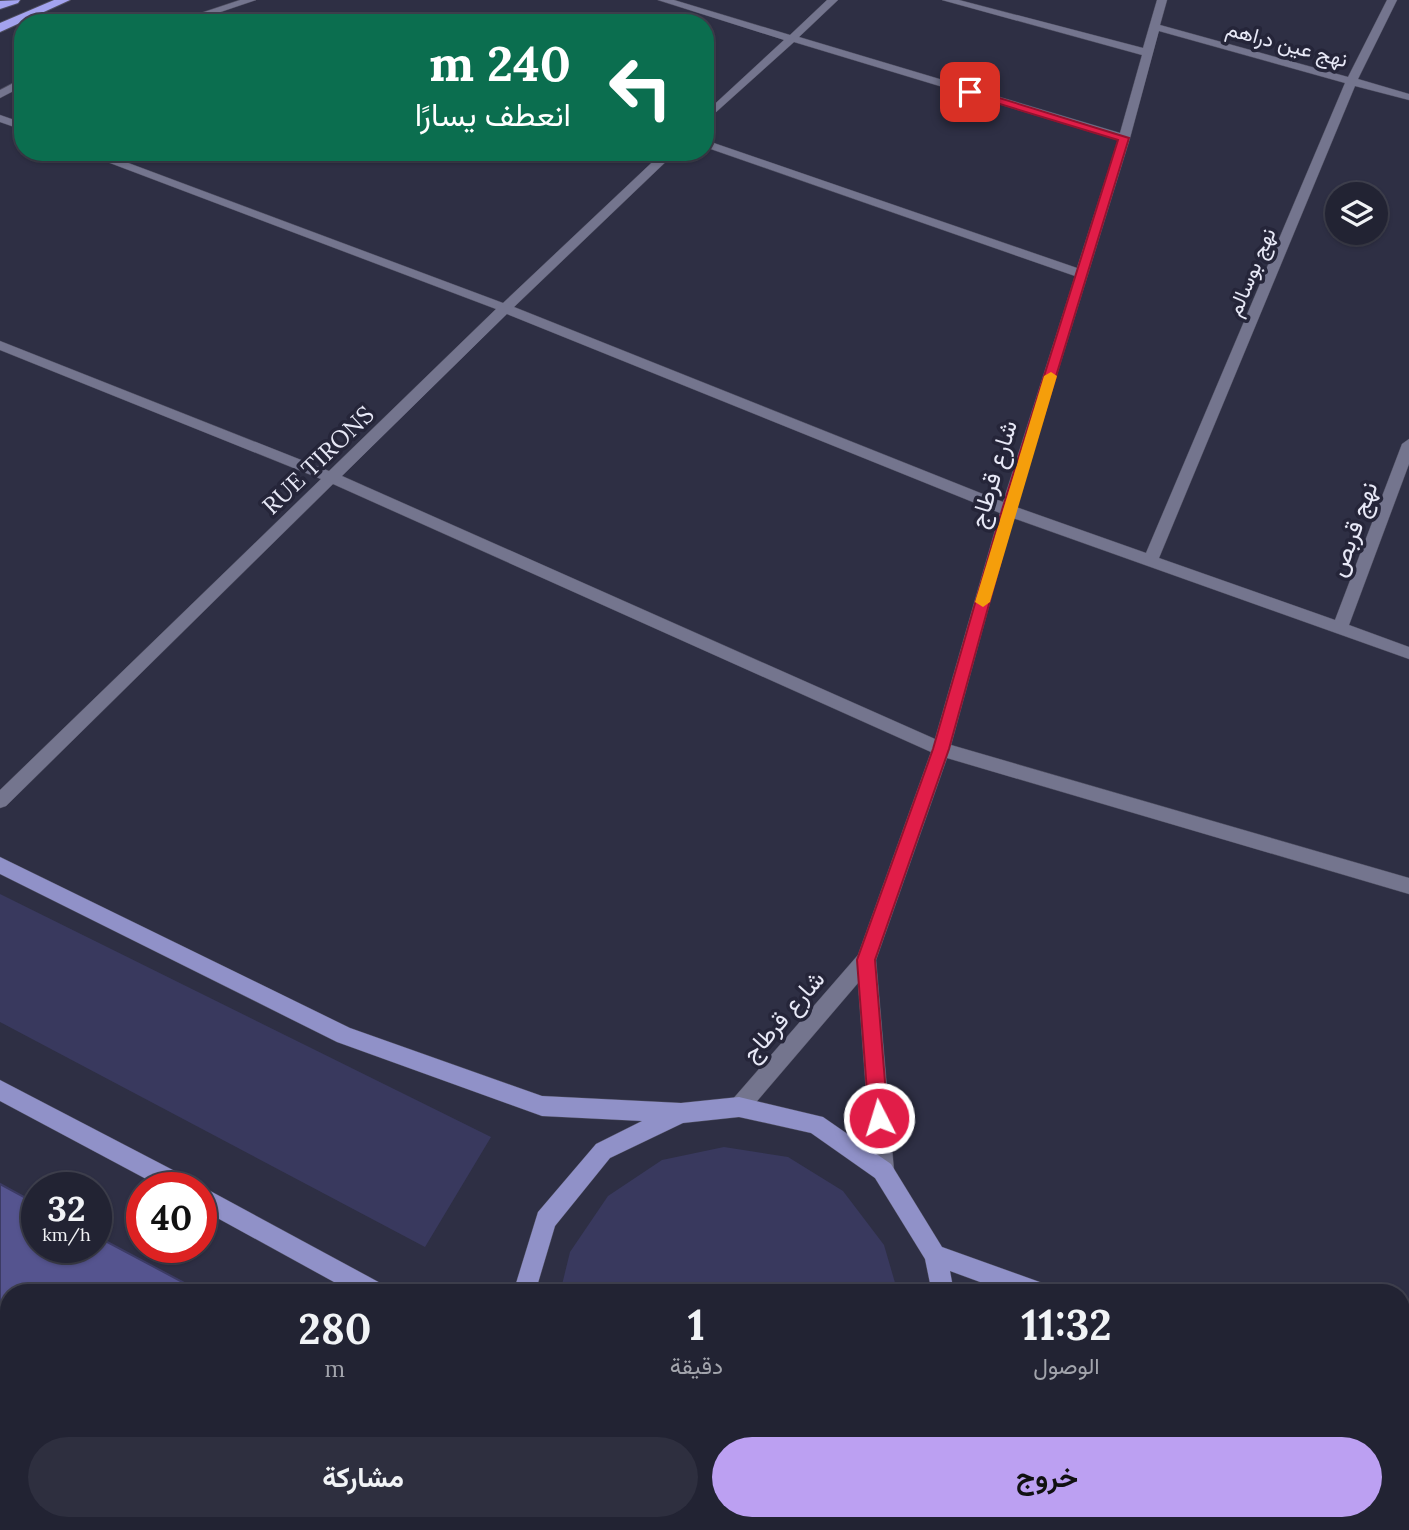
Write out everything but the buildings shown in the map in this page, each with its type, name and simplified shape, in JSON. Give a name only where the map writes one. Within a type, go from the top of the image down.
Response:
[{"type":"highway","points":[[0,5],[14,0]]},
{"type":"highway","points":[[33,14],[64,0]]},
{"type":"main road","points":[[0,864],[356,1039],[542,1105],[681,1113],[739,1107],[816,1124],[883,1171],[935,1255],[941,1284]]},
{"type":"main road","points":[[0,1090],[154,1172]]},
{"type":"main road","points":[[527,1284],[546,1220],[603,1151],[681,1113]]},
{"type":"main road","points":[[217,1206],[360,1284]]},
{"type":"main road","points":[[935,1255],[1015,1284]]},
{"type":"street","points":[[206,14],[251,0]]},
{"type":"street","points":[[663,0],[710,14]]},
{"type":"street","points":[[714,111],[833,0]]},
{"type":"street","points":[[947,0],[1148,53]]},
{"type":"street","name":"شارع قرطاج","points":[[739,1107],[866,960],[941,749],[1009,510],[1124,138],[1163,0]]},
{"type":"street","name":"نهج بوسالم","points":[[1150,561],[1351,82],[1392,0]]},
{"type":"street","points":[[714,15],[1124,138]]},
{"type":"street","name":"نهج عين دراهم","points":[[1155,27],[1409,97]]},
{"type":"street","points":[[714,146],[1082,274]]},
{"type":"street","points":[[124,161],[505,308],[1009,510],[1409,653]]},
{"type":"street","name":"RUE TIRONS","points":[[0,801],[505,308],[660,161]]},
{"type":"street","points":[[0,345],[332,478],[941,749],[1409,886]]},
{"type":"street","name":"نهج قربص","points":[[1340,629],[1409,444]]},
{"type":"street","name":"شارع قرطاج","points":[[866,960],[883,1171]]},
{"type":"shaded area","points":[[0,894],[491,1137],[425,1247],[0,1022]]},
{"type":"shaded area","points":[[724,1147],[788,1157],[843,1191],[884,1245],[895,1284],[562,1284],[570,1252],[608,1196],[662,1160]]},
{"type":"slow traffic","points":[[983,602],[1051,376]]},
{"type":"route","points":[[879,1118],[866,960],[941,749],[1009,510],[1124,138],[970,92]]}]
